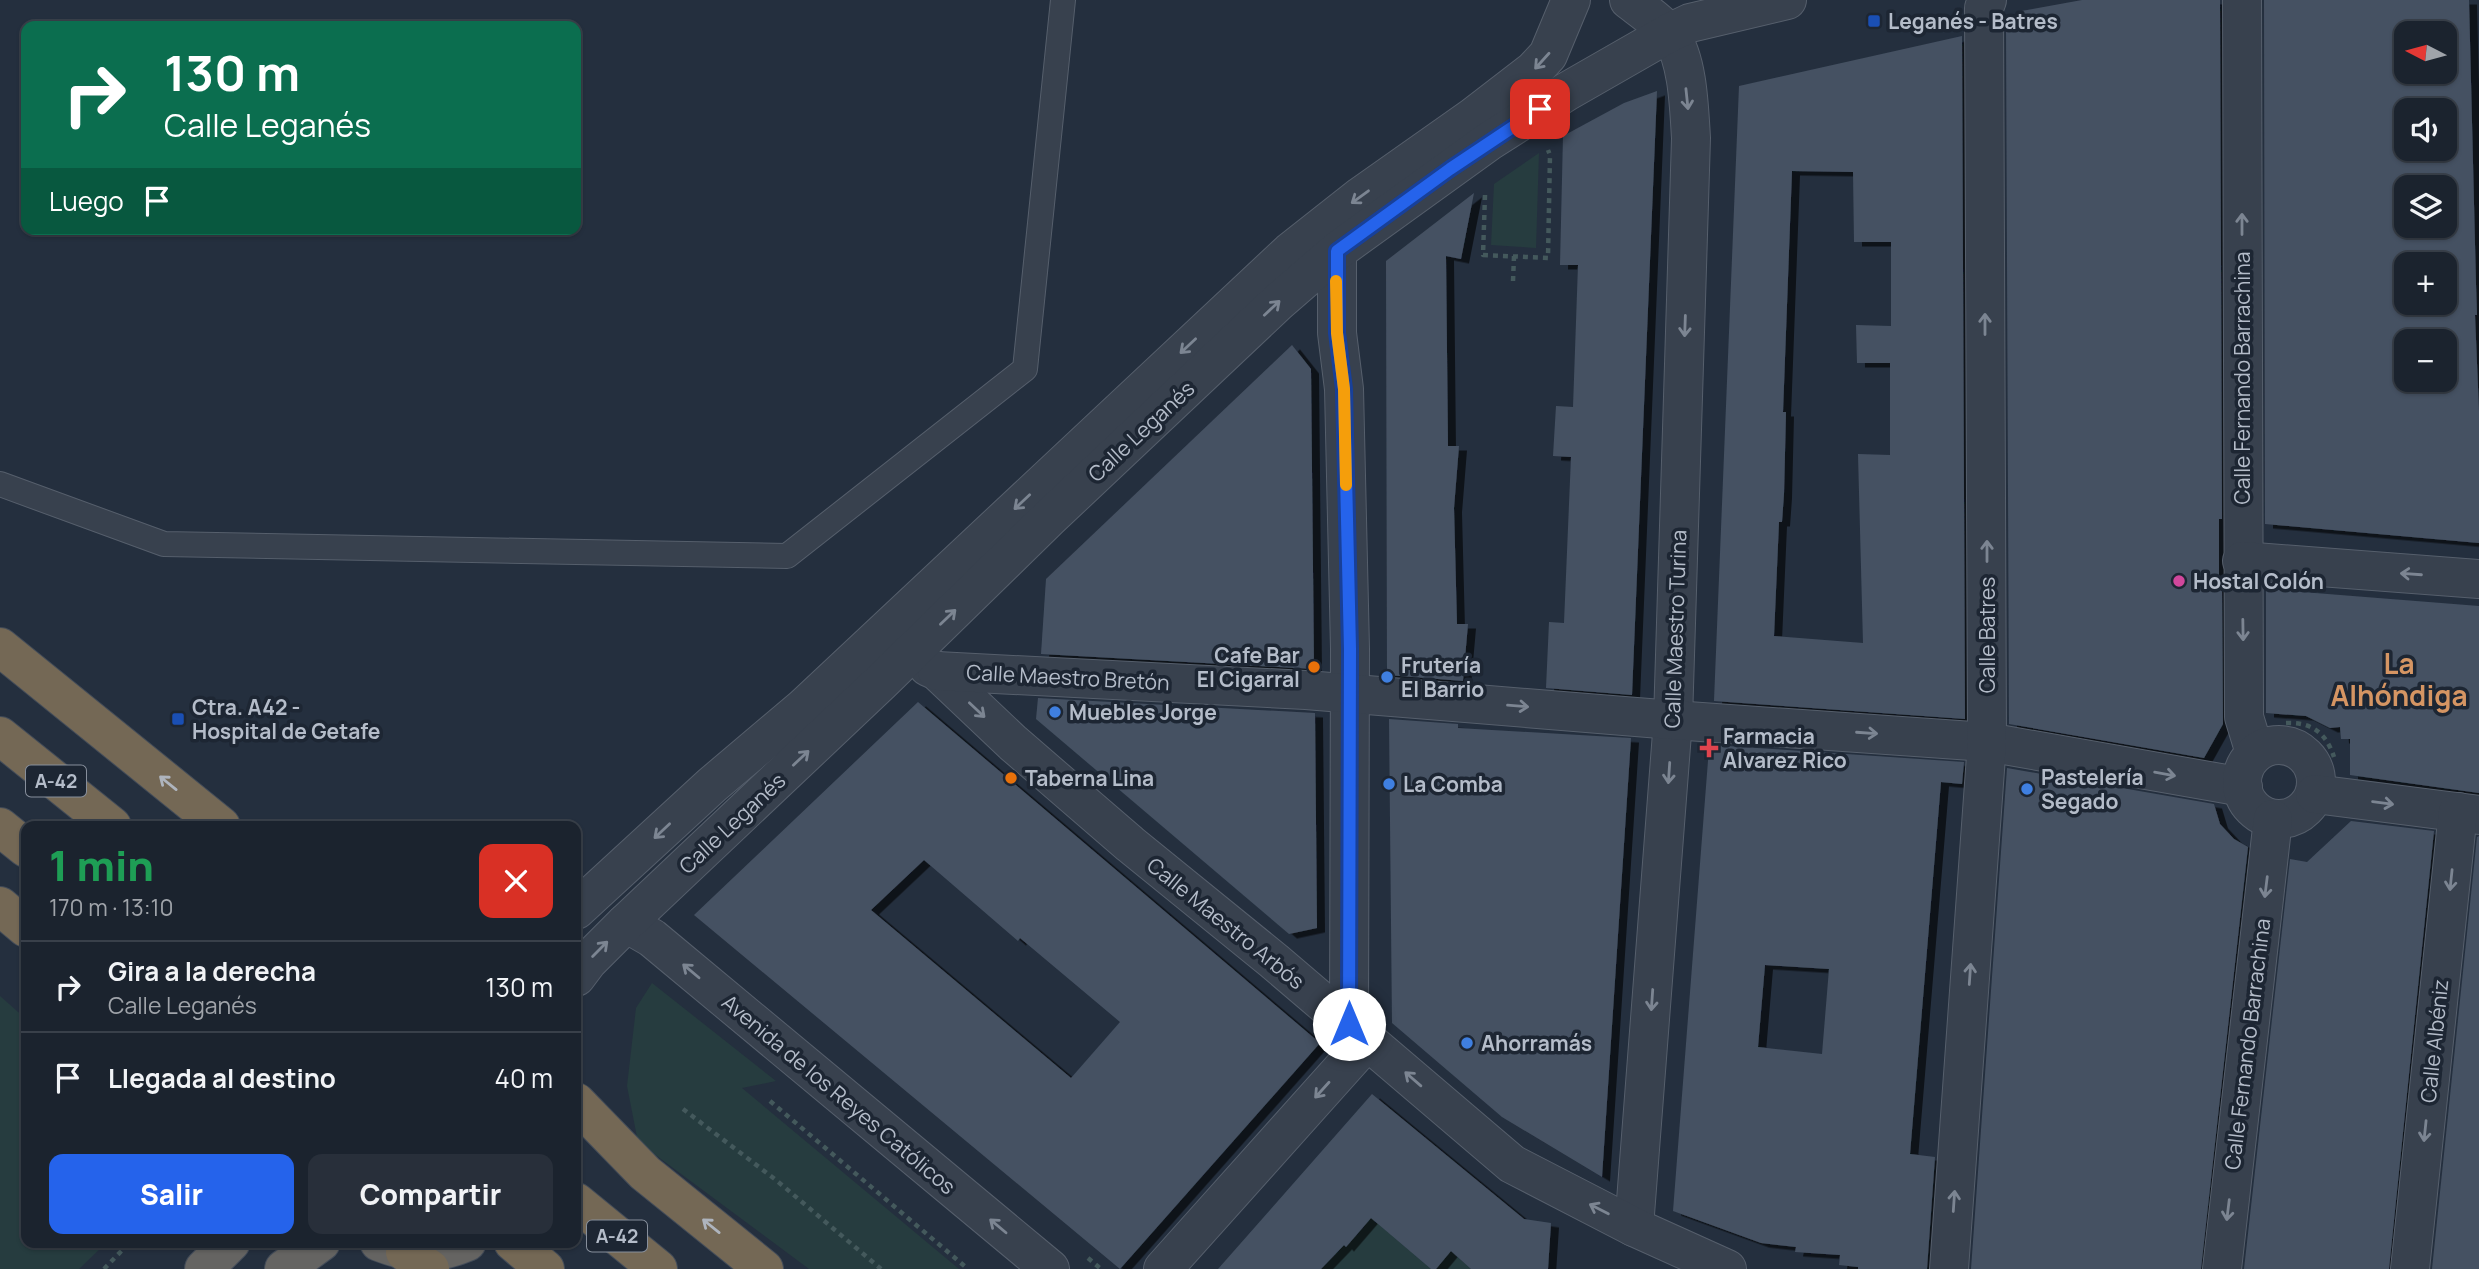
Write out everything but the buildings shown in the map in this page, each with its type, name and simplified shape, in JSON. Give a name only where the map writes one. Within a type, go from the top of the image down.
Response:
[{"type":"highway","points":[[0,647],[215,821]]},
{"type":"highway","name":"A-42","points":[[0,736],[106,821]]},
{"type":"highway","points":[[0,827],[21,844]]},
{"type":"highway","points":[[0,906],[21,924]]},
{"type":"highway","points":[[581,1107],[645,1173],[764,1269]]},
{"type":"highway","name":"A-42","points":[[581,1206],[658,1269]]},
{"type":"highway","points":[[204,1269],[225,1248]]},
{"type":"highway","points":[[284,1269],[313,1248]]},
{"type":"highway","points":[[405,1255],[443,1252],[453,1248]]},
{"type":"highway","points":[[520,1248],[545,1269]]},
{"type":"street","name":"Calle Leganés","points":[[581,905],[712,785],[803,708],[1290,252],[1534,70],[1548,55],[1557,39],[1571,0]]},
{"type":"street","points":[[1629,0],[1670,33]]},
{"type":"street","name":"Calle Leganés","points":[[581,970],[626,923],[881,682],[1059,508],[1277,303],[1337,251],[1489,142],[1566,92],[1670,33],[1690,23],[1787,0]]},
{"type":"street","name":"Calle Batres","points":[[1949,1269],[1987,742],[1984,8],[1987,0]]},
{"type":"street","name":"Calle Fernando Barrachina","points":[[2242,0],[2242,561],[2244,718],[2249,770]]},
{"type":"street","name":"Calle Maestro Turina","points":[[1634,1227],[1673,720],[1691,138],[1686,88],[1678,50],[1670,33]]},
{"type":"street","points":[[1163,1269],[1358,1032],[1344,389],[1337,333],[1337,251]]},
{"type":"street","points":[[2242,561],[2479,579]]},
{"type":"street","points":[[881,682],[895,680],[917,666],[937,671]]},
{"type":"street","name":"Calle Maestro Bretón","points":[[937,671],[1350,693],[1673,720],[1987,742],[2249,770]]},
{"type":"street","name":"Calle Maestro Arbós","points":[[937,671],[1013,743],[1120,836],[1358,1032],[1512,1164],[1634,1227],[1727,1269]]},
{"type":"street","points":[[2280,745],[2294,748],[2306,757],[2315,769],[2315,794],[2305,811],[2291,818],[2273,819],[2261,816],[2250,806],[2243,793],[2249,770],[2266,747],[2280,745]]},
{"type":"street","points":[[2315,794],[2469,814]]},
{"type":"street","name":"Calle Albéniz","points":[[2410,1269],[2469,814]]},
{"type":"street","name":"Calle Fernando Barrachina","points":[[2221,1269],[2273,819]]},
{"type":"street","name":"Avenida de los Reyes Católicos","points":[[626,923],[652,939],[1050,1269]]},
{"type":"lane","points":[[0,484],[164,544],[787,556],[1025,369],[1063,0]]},
{"type":"path","points":[[1485,193],[1483,254],[1548,258],[1550,155],[1544,144]]},
{"type":"path","points":[[1513,281],[1514,256]]},
{"type":"path","points":[[770,1101],[968,1269]]},
{"type":"path","points":[[683,1109],[776,1180],[881,1269]]},
{"type":"path","points":[[104,1269],[124,1248]]},
{"type":"green space","points":[[1539,153],[1536,248],[1491,245],[1494,184]]},
{"type":"green space","points":[[652,983],[776,1081],[742,1088],[959,1269],[809,1269],[638,1142],[627,1086],[636,1008]]},
{"type":"green space","points":[[0,996],[21,1015],[21,1248],[101,1248],[79,1269],[0,1269]]},
{"type":"green space","points":[[1375,1187],[1382,1227],[1431,1269],[1321,1269],[1343,1244],[1346,1246]]},
{"type":"green space","points":[[1451,1251],[1471,1269],[1436,1269]]},
{"type":"slow traffic","points":[[1336,281],[1337,333],[1344,389],[1346,485]]},
{"type":"place","name":"Leganés - Batres","points":[[1874,21]]},
{"type":"place","name":"Hostal Colón","points":[[2179,581]]},
{"type":"place","name":"Cafe Bar El Cigarral","points":[[1314,667]]},
{"type":"place","name":"Frutería El Barrio","points":[[1387,677]]},
{"type":"place","name":"Muebles Jorge","points":[[1055,712]]},
{"type":"place","name":"Ctra. A42 - Hospital de Getafe","points":[[178,719]]},
{"type":"place","name":"Farmacia Alvarez Rico","points":[[1709,748]]},
{"type":"place","name":"Taberna Lina","points":[[1011,778]]},
{"type":"place","name":"La Comba","points":[[1389,784]]},
{"type":"place","name":"Pastelería Segado","points":[[2027,789]]},
{"type":"place","name":"Ahorramás","points":[[1467,1043]]},
{"type":"district","name":"La Alhóndiga","points":[[2399,679]]},
{"type":"route","points":[[1349,1024],[1350,649],[1344,389],[1337,333],[1337,251],[1411,196],[1540,109]]}]
